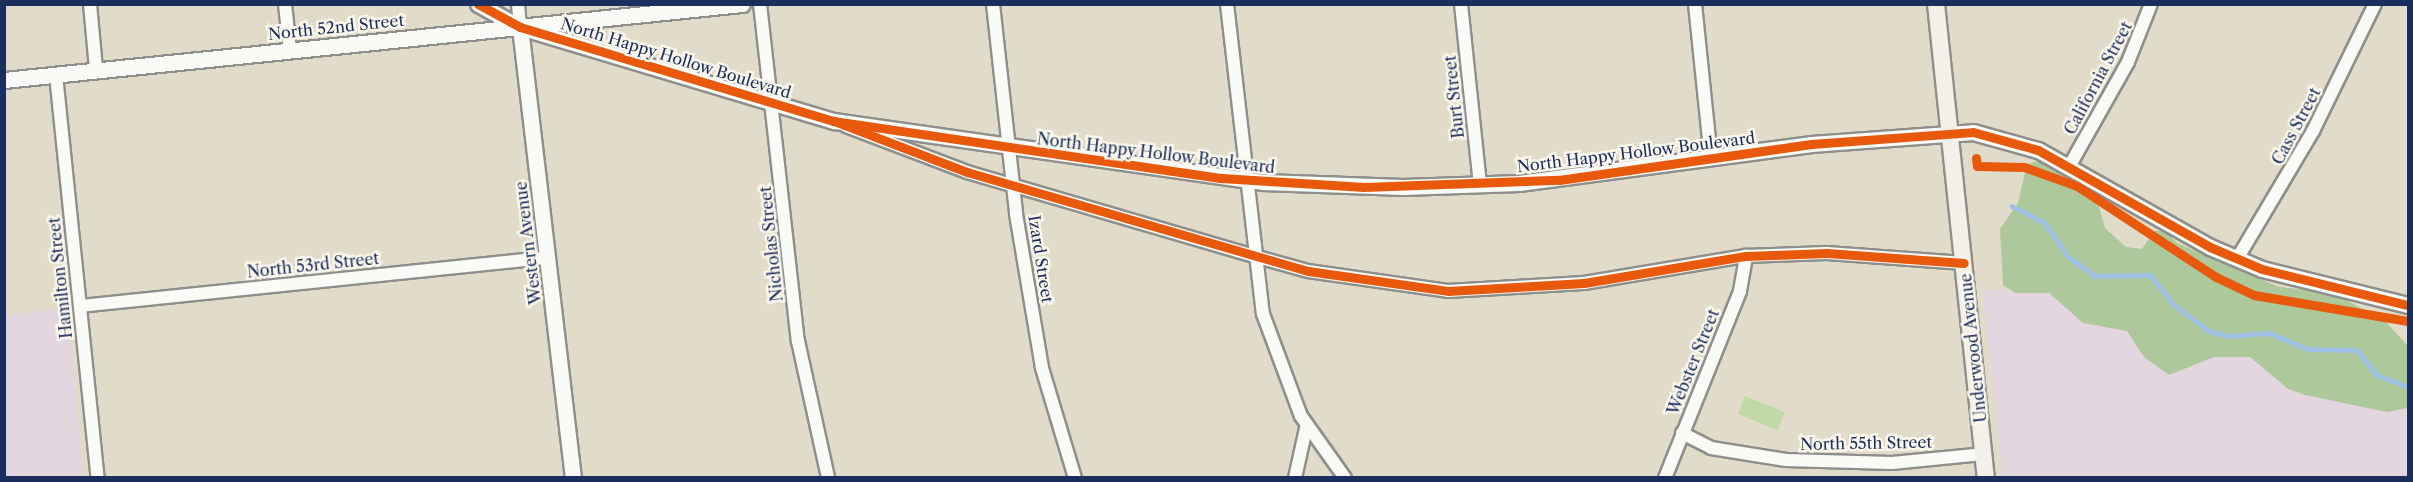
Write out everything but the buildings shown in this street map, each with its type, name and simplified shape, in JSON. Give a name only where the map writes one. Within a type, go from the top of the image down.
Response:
[{"type":"main road","name":"Underwood Avenue","points":[[1936,4],[1986,477]]},
{"type":"street","points":[[90,4],[96,69]]},
{"type":"street","points":[[285,4],[290,50]]},
{"type":"street","name":"North Happy Hollow Boulevard","points":[[478,4],[520,27],[834,121],[1009,149],[1246,181],[1479,185],[1950,131],[2001,138],[2070,165],[2237,259],[2290,278],[2409,305]]},
{"type":"street","name":"Western Avenue","points":[[518,4],[573,477]]},
{"type":"street","name":"North 52nd Street","points":[[4,80],[742,4]]},
{"type":"street","name":"Nicholas Street","points":[[760,4],[798,341],[828,477]]},
{"type":"street","name":"Izard Street","points":[[993,4],[1013,184],[1042,368],[1076,477]]},
{"type":"street","points":[[1227,4],[1254,256],[1269,337],[1306,424],[1341,474]]},
{"type":"street","name":"Burt Street","points":[[1461,4],[1479,185]]},
{"type":"street","points":[[1695,4],[1711,159]]},
{"type":"street","name":"California Street","points":[[2070,165],[2128,62],[2151,4]]},
{"type":"street","name":"Cass Street","points":[[2237,259],[2313,131],[2375,4]]},
{"type":"street","name":"Hamilton Street","points":[[56,75],[98,477]]},
{"type":"street","name":"North Happy Hollow Boulevard","points":[[834,121],[905,151],[1254,256],[1308,270],[1448,291],[1584,283],[1746,256],[1827,253],[1964,263]]},
{"type":"street","name":"Webster Street","points":[[1665,477],[1740,291],[1746,256]]},
{"type":"street","name":"North 53rd Street","points":[[80,306],[548,258]]},
{"type":"street","points":[[1295,477],[1306,424]]},
{"type":"street","name":"North 55th Street","points":[[1682,433],[1711,447],[1786,460],[1879,463],[1983,454]]},
{"type":"shaded area","points":[[2055,285],[2408,397],[2408,477],[2003,477],[1983,291]]},
{"type":"shaded area","points":[[68,308],[83,477],[5,477],[5,315]]},
{"type":"green space","points":[[2039,161],[2057,165],[2094,189],[2105,228],[2126,247],[2142,249],[2154,231],[2166,231],[2177,243],[2279,287],[2330,292],[2384,320],[2408,346],[2408,408],[2387,412],[2305,395],[2288,389],[2250,357],[2214,357],[2169,375],[2144,357],[2127,331],[2083,323],[2049,293],[2015,293],[2003,285],[2000,229],[2018,203],[2027,164]]},
{"type":"green space","points":[[1745,396],[1785,412],[1778,430],[1738,414]]},
{"type":"waterway","points":[[2012,206],[2045,223],[2068,256],[2095,276],[2151,275],[2172,303],[2209,331],[2228,336],[2270,333],[2308,349],[2357,350],[2377,375],[2408,387]]},
{"type":"cycle path","points":[[478,4],[520,27],[834,121],[967,172],[1308,271],[1448,291],[1584,283],[1746,256],[1827,253],[1964,263]]},
{"type":"cycle path","points":[[834,121],[1221,178],[1364,187],[1559,180],[1811,144],[1973,132],[2038,150],[2210,247],[2262,269],[2408,305]]},
{"type":"cycle path","points":[[1976,158],[1977,166],[2024,167],[2077,186],[2216,277],[2254,295],[2408,321]]}]
